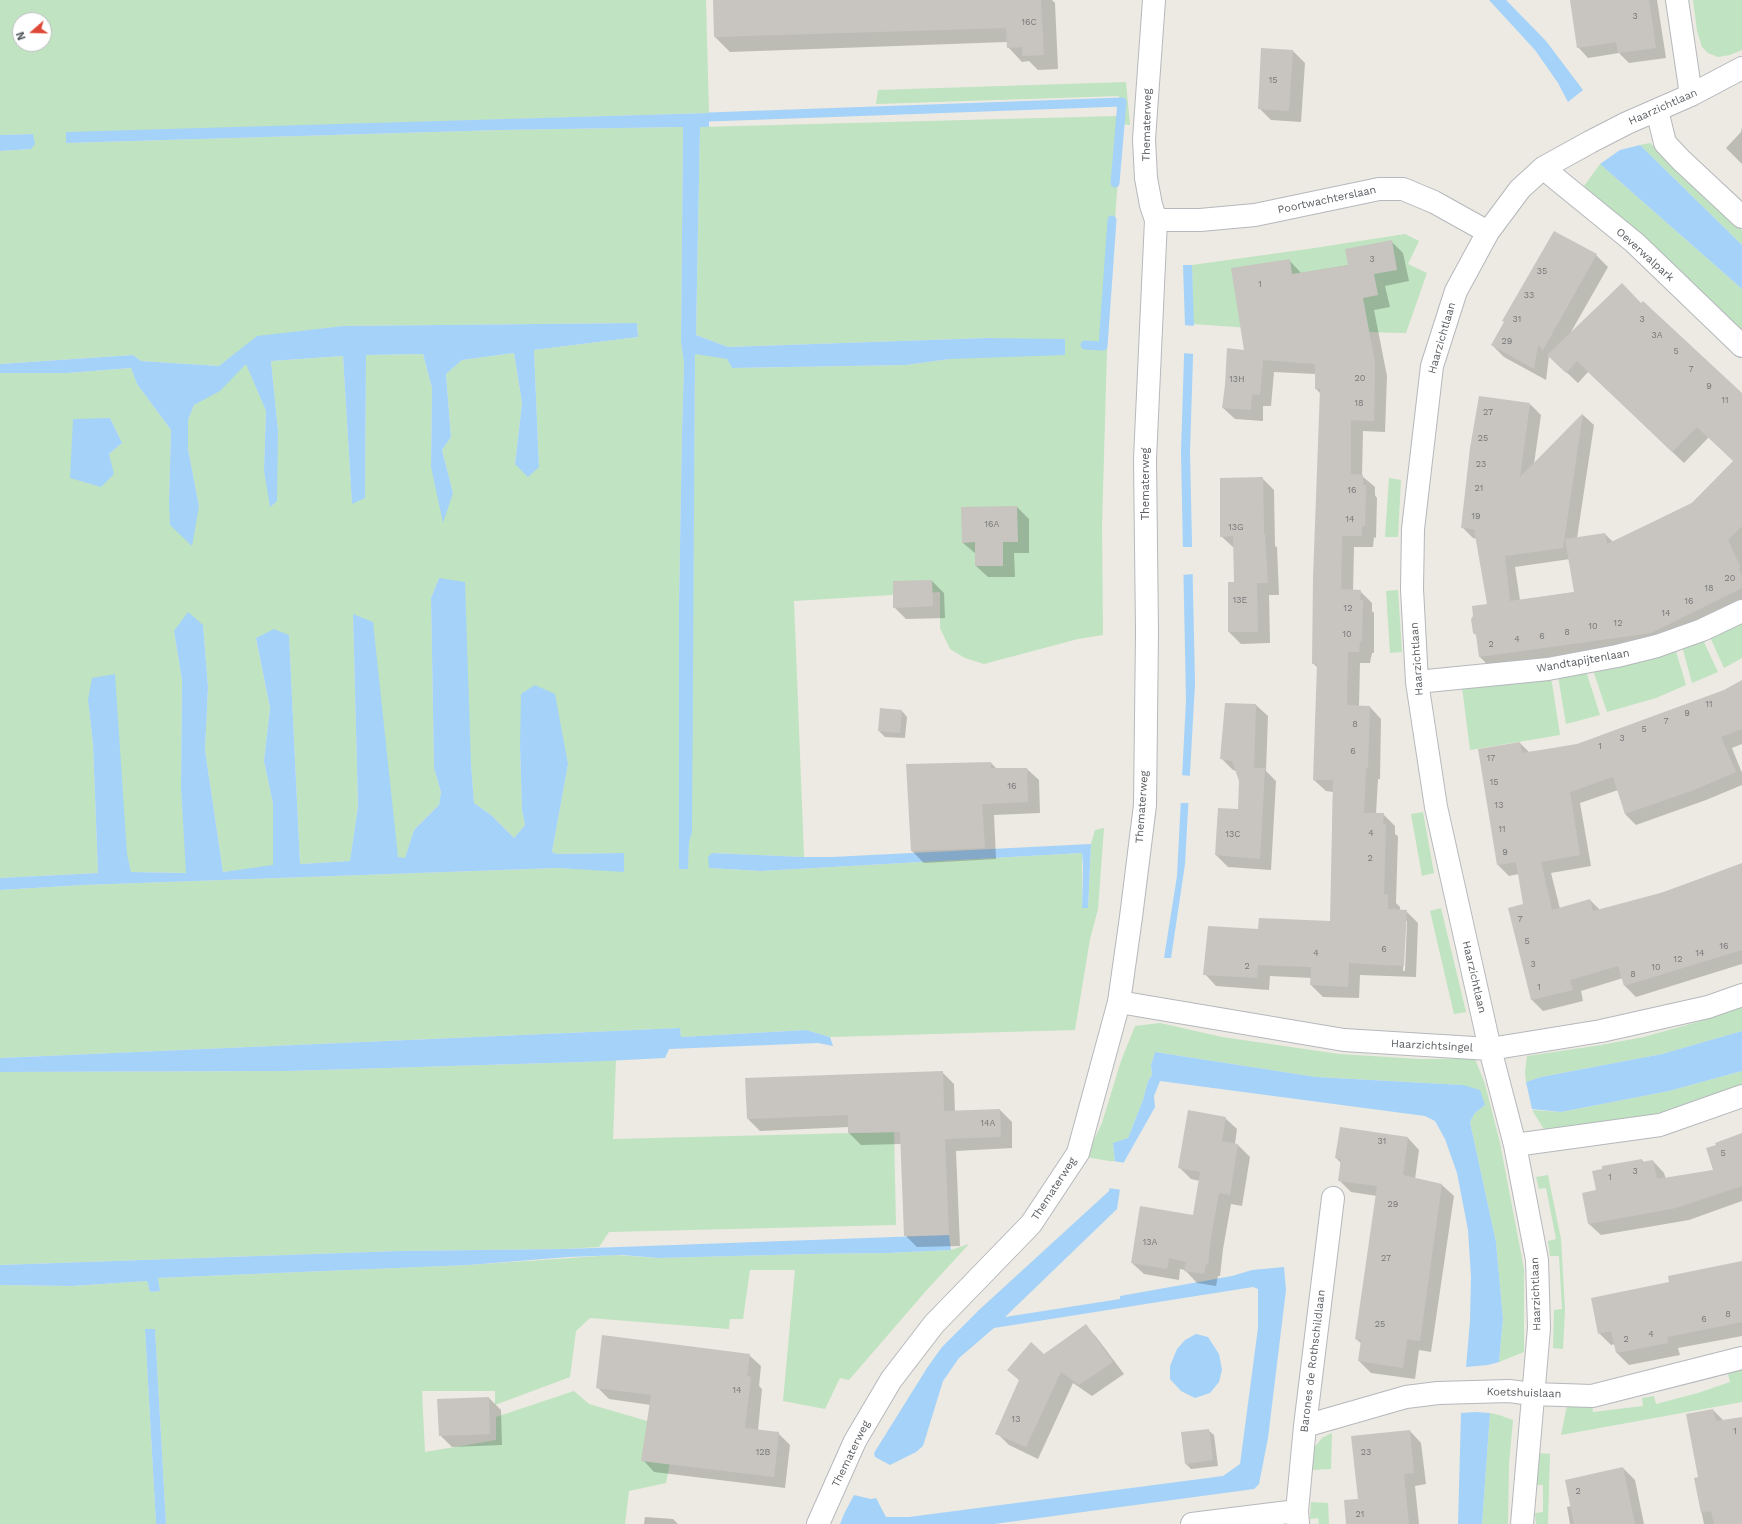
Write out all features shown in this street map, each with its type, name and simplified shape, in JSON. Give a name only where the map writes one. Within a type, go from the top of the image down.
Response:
[{"type":"street","name":"Thematerweg","points":[[818,1524],[855,1441],[891,1380],[934,1324],[1031,1224],[1078,1153],[1119,1002],[1145,805],[1147,632],[1145,459],[1156,220],[1151,205],[1146,178],[1144,139],[1154,0]]},
{"type":"street","points":[[1677,0],[1691,95]]},
{"type":"street","name":"Haarzichtlaan","points":[[1522,1524],[1532,1394],[1539,1328],[1537,1260],[1515,1146],[1490,1049],[1436,807],[1417,682],[1412,589],[1413,529],[1432,366],[1456,291],[1488,232],[1520,189],[1543,168],[1590,142],[1691,95],[1742,68]]},
{"type":"street","points":[[1657,110],[1665,143],[1742,217]]},
{"type":"street","name":"Oeverwalpark","points":[[1543,168],[1634,244],[1742,346]]},
{"type":"street","name":"Poortwachterslaan","points":[[1156,220],[1200,220],[1255,216],[1379,189],[1402,189],[1434,202],[1488,232]]},
{"type":"street","name":"Wandtapijtenlaan","points":[[1417,682],[1548,669],[1617,656],[1657,646],[1702,630],[1742,611]]},
{"type":"street","name":"Haarzichtsingel","points":[[1119,1002],[1344,1040],[1490,1049],[1600,1031],[1708,1007],[1742,995]]},
{"type":"street","points":[[1515,1146],[1660,1124],[1742,1096]]},
{"type":"street","name":"Barones de Rothschildlaan","points":[[1298,1517],[1305,1426],[1333,1198]]},
{"type":"street","name":"Koetshuislaan","points":[[1305,1426],[1406,1397],[1438,1393],[1509,1391],[1532,1394],[1592,1396],[1742,1358]]},
{"type":"street","points":[[1192,1524],[1298,1517]]},
{"type":"green space","points":[[0,0],[706,0],[709,113],[66,133],[66,143],[501,130],[683,127],[681,342],[684,363],[679,602],[679,858],[688,868],[693,605],[695,353],[727,359],[733,368],[906,365],[950,359],[986,338],[728,347],[696,335],[700,127],[1118,116],[1119,96],[876,104],[878,90],[1126,82],[1130,125],[1122,124],[1108,315],[1102,525],[1103,635],[1078,639],[984,664],[965,658],[950,649],[940,628],[940,592],[794,601],[804,857],[712,853],[709,868],[761,871],[1082,853],[1082,908],[1088,908],[1091,844],[1095,830],[1104,828],[1098,909],[1090,939],[1075,1030],[830,1037],[806,1030],[681,1037],[680,1028],[0,1058],[0,890],[84,885],[558,868],[624,871],[624,853],[557,854],[552,852],[568,764],[520,746],[522,810],[525,825],[514,838],[491,815],[474,803],[471,764],[439,578],[431,598],[434,768],[441,792],[439,805],[414,830],[405,858],[398,858],[353,615],[358,806],[350,861],[300,864],[289,635],[256,638],[270,708],[264,761],[273,804],[273,866],[223,872],[205,750],[208,687],[203,625],[174,631],[182,680],[181,788],[187,873],[131,872],[88,700],[93,744],[98,873],[0,878],[0,373],[67,373],[131,368],[137,384],[171,430],[169,500],[199,506],[188,449],[188,420],[194,405],[220,390],[246,363],[266,411],[264,471],[271,506],[278,431],[271,361],[343,356],[352,503],[365,498],[366,355],[423,354],[432,388],[431,467],[453,493],[442,450],[451,437],[446,374],[462,360],[514,353],[522,403],[515,464],[539,467],[534,350],[638,337],[637,323],[343,326],[257,337],[219,366],[141,361],[133,355],[0,364],[0,151],[31,149],[33,134],[0,135]],"holes":[[[110,418],[122,443],[109,454]]]},
{"type":"green space","points":[[1693,0],[1742,0],[1742,50],[1730,55],[1718,57],[1708,53],[1702,47],[1697,31]]},
{"type":"green space","points":[[1650,143],[1742,230],[1742,245],[1640,145]]},
{"type":"green space","points":[[1600,164],[1742,289],[1742,336],[1584,186]]},
{"type":"green space","points":[[1405,234],[1419,241],[1408,264],[1427,273],[1406,333],[1278,330],[1193,324],[1192,265]]},
{"type":"green space","points":[[1389,478],[1401,480],[1398,537],[1385,537]]},
{"type":"green space","points":[[1398,590],[1402,652],[1390,653],[1386,591]]},
{"type":"green space","points":[[1742,620],[1742,658],[1724,668],[1709,635]]},
{"type":"green space","points":[[1702,638],[1718,672],[1692,683],[1682,646]]},
{"type":"green space","points":[[1675,648],[1686,685],[1656,698],[1607,712],[1593,670]]},
{"type":"green space","points":[[1586,671],[1600,715],[1566,724],[1558,676]]},
{"type":"green space","points":[[1551,677],[1560,735],[1470,750],[1462,687]]},
{"type":"green space","points":[[1423,812],[1434,873],[1422,876],[1411,814]]},
{"type":"green space","points":[[1441,908],[1466,1012],[1454,1014],[1430,911]]},
{"type":"green space","points":[[1742,1007],[1742,1031],[1662,1054],[1541,1077],[1526,1082],[1525,1072],[1527,1056],[1644,1037],[1701,1021]]},
{"type":"green space","points":[[1160,1023],[1222,1037],[1339,1054],[1420,1059],[1475,1059],[1485,1084],[1500,1143],[1524,1269],[1524,1352],[1499,1362],[1503,1319],[1496,1242],[1470,1122],[1475,1113],[1485,1105],[1463,1085],[1316,1077],[1155,1052],[1151,1065],[1152,1075],[1148,1081],[1143,1100],[1128,1138],[1113,1144],[1115,1162],[1086,1157],[1102,1123],[1121,1061],[1135,1026]]},
{"type":"green space","points":[[616,1059],[613,1139],[894,1132],[896,1225],[609,1232],[599,1247],[565,1249],[399,1251],[0,1265],[0,1072],[287,1071],[584,1062]]},
{"type":"green space","points":[[1742,1071],[1742,1090],[1665,1113],[1545,1131],[1532,1110],[1561,1112],[1669,1091]]},
{"type":"green space","points":[[1548,1175],[1561,1239],[1565,1309],[1563,1349],[1553,1348],[1554,1310],[1562,1309],[1559,1256],[1550,1256],[1548,1241],[1556,1239],[1546,1188],[1539,1189],[1536,1177]]},
{"type":"green space","points":[[969,1244],[925,1292],[849,1380],[840,1378],[825,1409],[783,1401],[795,1270],[750,1270],[743,1319],[730,1319],[729,1329],[590,1318],[576,1331],[570,1377],[495,1405],[495,1391],[422,1391],[425,1452],[496,1440],[496,1417],[574,1391],[589,1404],[647,1421],[671,1457],[666,1483],[629,1491],[625,1524],[166,1524],[155,1330],[145,1329],[156,1524],[0,1524],[0,1285],[72,1286],[147,1281],[150,1292],[160,1291],[158,1278],[469,1265],[614,1255],[659,1258],[888,1253],[951,1250]]},
{"type":"green space","points":[[1742,1370],[1742,1402],[1561,1435],[1567,1406],[1592,1404],[1593,1412],[1643,1406],[1642,1398],[1654,1396],[1656,1404],[1698,1393],[1730,1382],[1728,1374]]},
{"type":"green space","points":[[1490,1413],[1513,1420],[1509,1464],[1508,1524],[1482,1524]]},
{"type":"green space","points":[[1332,1433],[1331,1469],[1312,1470],[1313,1449],[1322,1438]]},
{"type":"green space","points":[[1537,1453],[1550,1454],[1548,1524],[1536,1524],[1535,1513],[1543,1512],[1543,1485],[1535,1485]]},
{"type":"green space","points":[[1311,1502],[1328,1503],[1329,1524],[1319,1524],[1318,1518],[1310,1519]]},
{"type":"water","points":[[1489,0],[1506,0],[1546,41],[1583,90],[1568,102],[1558,83],[1535,50]]},
{"type":"water","points":[[709,113],[709,127],[700,127],[696,335],[728,347],[986,338],[1065,339],[1065,355],[950,359],[906,365],[732,368],[727,359],[695,354],[692,832],[689,842],[688,869],[679,869],[679,602],[684,363],[681,342],[683,127],[501,130],[66,143],[66,132]]},
{"type":"water","points":[[33,134],[35,144],[31,149],[0,151],[0,135]]},
{"type":"water","points":[[1640,145],[1742,245],[1742,289],[1600,164],[1620,150]]},
{"type":"water","points":[[1183,265],[1192,265],[1194,326],[1190,452],[1195,683],[1185,864],[1171,958],[1164,958],[1177,876],[1186,700],[1181,452],[1185,325]]},
{"type":"water","points":[[637,323],[638,337],[534,350],[539,467],[528,477],[515,464],[522,403],[514,353],[462,360],[446,374],[451,437],[442,450],[453,493],[443,523],[431,467],[432,388],[423,354],[366,355],[365,498],[352,504],[343,356],[271,361],[278,431],[277,501],[270,507],[264,471],[266,411],[246,364],[220,391],[194,405],[188,420],[188,449],[199,506],[192,546],[170,525],[169,500],[171,430],[137,384],[131,368],[67,373],[0,373],[0,364],[133,355],[141,361],[219,366],[257,336],[343,326]]},
{"type":"water","points":[[110,418],[122,443],[109,454],[114,474],[101,487],[70,478],[73,419]]},
{"type":"water","points":[[439,578],[465,582],[471,764],[474,803],[491,815],[514,838],[525,825],[522,810],[520,746],[521,694],[535,685],[555,694],[568,764],[552,852],[557,854],[624,853],[624,872],[558,868],[84,885],[0,890],[0,878],[98,873],[93,744],[88,700],[92,678],[115,674],[127,854],[131,872],[186,873],[181,788],[182,680],[174,631],[188,612],[203,625],[208,687],[205,750],[223,872],[273,865],[273,804],[264,761],[270,708],[256,638],[274,629],[289,635],[300,864],[350,861],[358,806],[353,614],[373,622],[398,857],[405,858],[414,830],[439,805],[441,792],[434,768],[431,598]]},
{"type":"water","points":[[1091,844],[1088,908],[1082,908],[1082,853],[761,871],[709,868],[708,857],[712,853],[832,857]]},
{"type":"water","points":[[680,1028],[681,1037],[806,1030],[830,1037],[833,1046],[818,1043],[669,1049],[665,1058],[584,1062],[287,1071],[0,1072],[0,1058]]},
{"type":"water","points":[[1742,1031],[1742,1071],[1669,1091],[1561,1112],[1532,1109],[1526,1082],[1541,1077],[1662,1054]]},
{"type":"water","points":[[1155,1052],[1316,1077],[1463,1085],[1480,1090],[1485,1105],[1475,1113],[1470,1122],[1496,1242],[1503,1319],[1499,1362],[1488,1365],[1466,1367],[1470,1321],[1471,1277],[1468,1230],[1457,1173],[1445,1139],[1435,1121],[1425,1116],[1160,1081],[1154,1096],[1155,1107],[1124,1162],[1117,1209],[1005,1317],[1120,1299],[1120,1296],[1232,1276],[1252,1270],[1284,1267],[1286,1290],[1268,1438],[1259,1484],[1254,1489],[994,1524],[840,1524],[854,1495],[871,1499],[876,1498],[886,1517],[909,1517],[1223,1476],[1240,1464],[1258,1328],[1258,1289],[1253,1287],[994,1328],[959,1358],[943,1381],[923,1446],[916,1452],[890,1465],[875,1457],[874,1453],[927,1368],[942,1347],[979,1310],[1109,1191],[1115,1162],[1113,1143],[1128,1138],[1143,1100],[1148,1081],[1152,1075],[1151,1065]]},
{"type":"water","points":[[949,1235],[951,1250],[888,1253],[659,1258],[621,1255],[568,1257],[469,1265],[158,1278],[160,1291],[150,1292],[147,1281],[72,1286],[0,1285],[0,1265],[399,1251],[564,1249]]},
{"type":"water","points":[[145,1329],[155,1329],[166,1524],[156,1524]]},
{"type":"water","points":[[1196,1334],[1208,1337],[1219,1354],[1222,1370],[1219,1382],[1210,1393],[1195,1398],[1181,1391],[1170,1379],[1170,1366],[1177,1349],[1185,1340]]},
{"type":"water","points":[[1461,1413],[1490,1413],[1482,1524],[1458,1524]]},
{"type":"pier","points":[[1183,325],[1196,326],[1195,354],[1182,353]]},
{"type":"pier","points":[[1181,547],[1193,547],[1194,574],[1181,575]]},
{"type":"pier","points":[[1180,775],[1192,776],[1190,803],[1178,803]]},
{"type":"pier","points":[[1113,1161],[1126,1163],[1122,1190],[1108,1188]]},
{"type":"building","points":[[713,0],[1041,0],[1044,55],[1022,56],[1022,47],[1007,48],[1006,28],[714,37]]},
{"type":"building","points":[[1570,0],[1649,0],[1656,48],[1618,53],[1616,42],[1577,48]]},
{"type":"building","points":[[1261,48],[1293,50],[1289,111],[1258,109]]},
{"type":"building","points":[[1554,231],[1597,254],[1543,350],[1538,345],[1534,369],[1491,345],[1504,322],[1502,321]]},
{"type":"building","points":[[1392,240],[1397,270],[1374,274],[1378,295],[1363,298],[1375,363],[1374,421],[1351,420],[1351,474],[1363,475],[1363,485],[1366,485],[1365,526],[1362,526],[1362,536],[1342,536],[1341,589],[1361,590],[1360,600],[1363,600],[1362,642],[1360,641],[1359,652],[1348,652],[1347,705],[1370,706],[1368,768],[1366,768],[1364,813],[1384,813],[1383,824],[1386,824],[1384,894],[1388,894],[1388,909],[1407,910],[1404,966],[1349,963],[1348,987],[1310,985],[1311,967],[1258,965],[1257,978],[1203,975],[1208,926],[1258,929],[1259,918],[1330,921],[1333,780],[1313,780],[1317,664],[1312,664],[1313,578],[1320,389],[1315,389],[1315,364],[1263,360],[1260,395],[1252,394],[1251,410],[1222,408],[1227,348],[1244,350],[1231,268],[1290,259],[1292,274],[1348,265],[1345,249]]},
{"type":"building","points":[[1622,283],[1641,303],[1643,301],[1742,393],[1742,526],[1728,540],[1740,566],[1739,570],[1742,576],[1742,588],[1651,633],[1479,657],[1476,635],[1473,633],[1471,619],[1473,616],[1472,606],[1487,604],[1474,529],[1461,528],[1470,448],[1479,396],[1530,403],[1520,477],[1583,413],[1563,548],[1505,556],[1510,601],[1574,592],[1565,539],[1605,533],[1607,544],[1692,503],[1733,461],[1697,427],[1672,452],[1577,361],[1566,373],[1547,355]]},
{"type":"building","points":[[1263,477],[1264,534],[1268,583],[1257,583],[1258,632],[1228,632],[1228,582],[1234,582],[1233,536],[1220,537],[1220,478]]},
{"type":"building","points":[[1017,506],[1018,542],[1003,542],[1003,566],[975,566],[975,542],[962,543],[961,507]]},
{"type":"building","points":[[932,580],[933,606],[893,608],[893,581]]},
{"type":"building","points":[[1742,680],[1742,729],[1721,737],[1736,772],[1694,790],[1625,814],[1613,777],[1570,792],[1580,855],[1541,862],[1552,910],[1590,899],[1593,911],[1664,892],[1742,863],[1742,950],[1624,986],[1618,966],[1570,980],[1573,990],[1531,1000],[1508,908],[1523,904],[1516,862],[1497,865],[1478,749],[1520,742],[1522,753],[1577,744],[1724,690]]},
{"type":"building","points":[[1225,703],[1256,704],[1254,768],[1265,768],[1260,859],[1215,855],[1218,808],[1238,809],[1239,781],[1232,761],[1220,759]]},
{"type":"building","points":[[880,708],[902,710],[900,733],[878,731]]},
{"type":"building","points":[[991,762],[991,768],[1027,768],[1028,802],[982,804],[985,848],[911,851],[906,764]]},
{"type":"building","points":[[943,1071],[944,1111],[1000,1109],[1001,1137],[945,1139],[949,1235],[904,1236],[900,1132],[848,1133],[848,1115],[747,1119],[745,1078]]},
{"type":"building","points":[[1188,1110],[1226,1117],[1222,1141],[1238,1144],[1230,1195],[1219,1193],[1211,1237],[1208,1265],[1206,1264],[1204,1274],[1184,1271],[1186,1262],[1169,1258],[1167,1269],[1131,1263],[1140,1206],[1193,1215],[1200,1172],[1178,1168]]},
{"type":"building","points":[[1340,1127],[1408,1137],[1403,1175],[1442,1184],[1420,1341],[1407,1339],[1403,1368],[1358,1361],[1361,1340],[1355,1339],[1377,1186],[1338,1181],[1341,1159],[1335,1158]]},
{"type":"building","points":[[1742,1133],[1742,1186],[1676,1208],[1588,1224],[1582,1193],[1596,1190],[1592,1171],[1602,1169],[1602,1166],[1642,1159],[1642,1162],[1653,1160],[1657,1179],[1713,1170],[1706,1148]]},
{"type":"building","points":[[1742,1261],[1742,1322],[1667,1337],[1668,1343],[1616,1353],[1611,1331],[1598,1334],[1591,1298],[1669,1282],[1668,1276]]},
{"type":"building","points":[[1086,1324],[1113,1362],[1079,1385],[1061,1372],[1026,1447],[995,1434],[1019,1380],[1007,1370],[1031,1342],[1044,1354]]},
{"type":"building","points":[[602,1335],[750,1354],[747,1376],[751,1377],[745,1428],[779,1432],[774,1477],[641,1461],[651,1395],[596,1388]]},
{"type":"building","points":[[489,1397],[490,1434],[439,1436],[437,1399]]},
{"type":"building","points":[[1713,1409],[1716,1421],[1742,1417],[1742,1524],[1714,1524],[1711,1511],[1701,1513],[1694,1478],[1698,1477],[1686,1414]]},
{"type":"building","points":[[1209,1429],[1213,1460],[1185,1464],[1181,1432]]},
{"type":"building","points":[[1410,1430],[1414,1473],[1404,1474],[1409,1524],[1346,1524],[1344,1500],[1358,1499],[1351,1436]]},
{"type":"building","points":[[1623,1467],[1635,1524],[1574,1524],[1565,1480]]},
{"type":"waterway","points":[[709,117],[1122,102],[1115,183]]},
{"type":"waterway","points":[[1085,345],[1103,346],[1112,220]]}]
